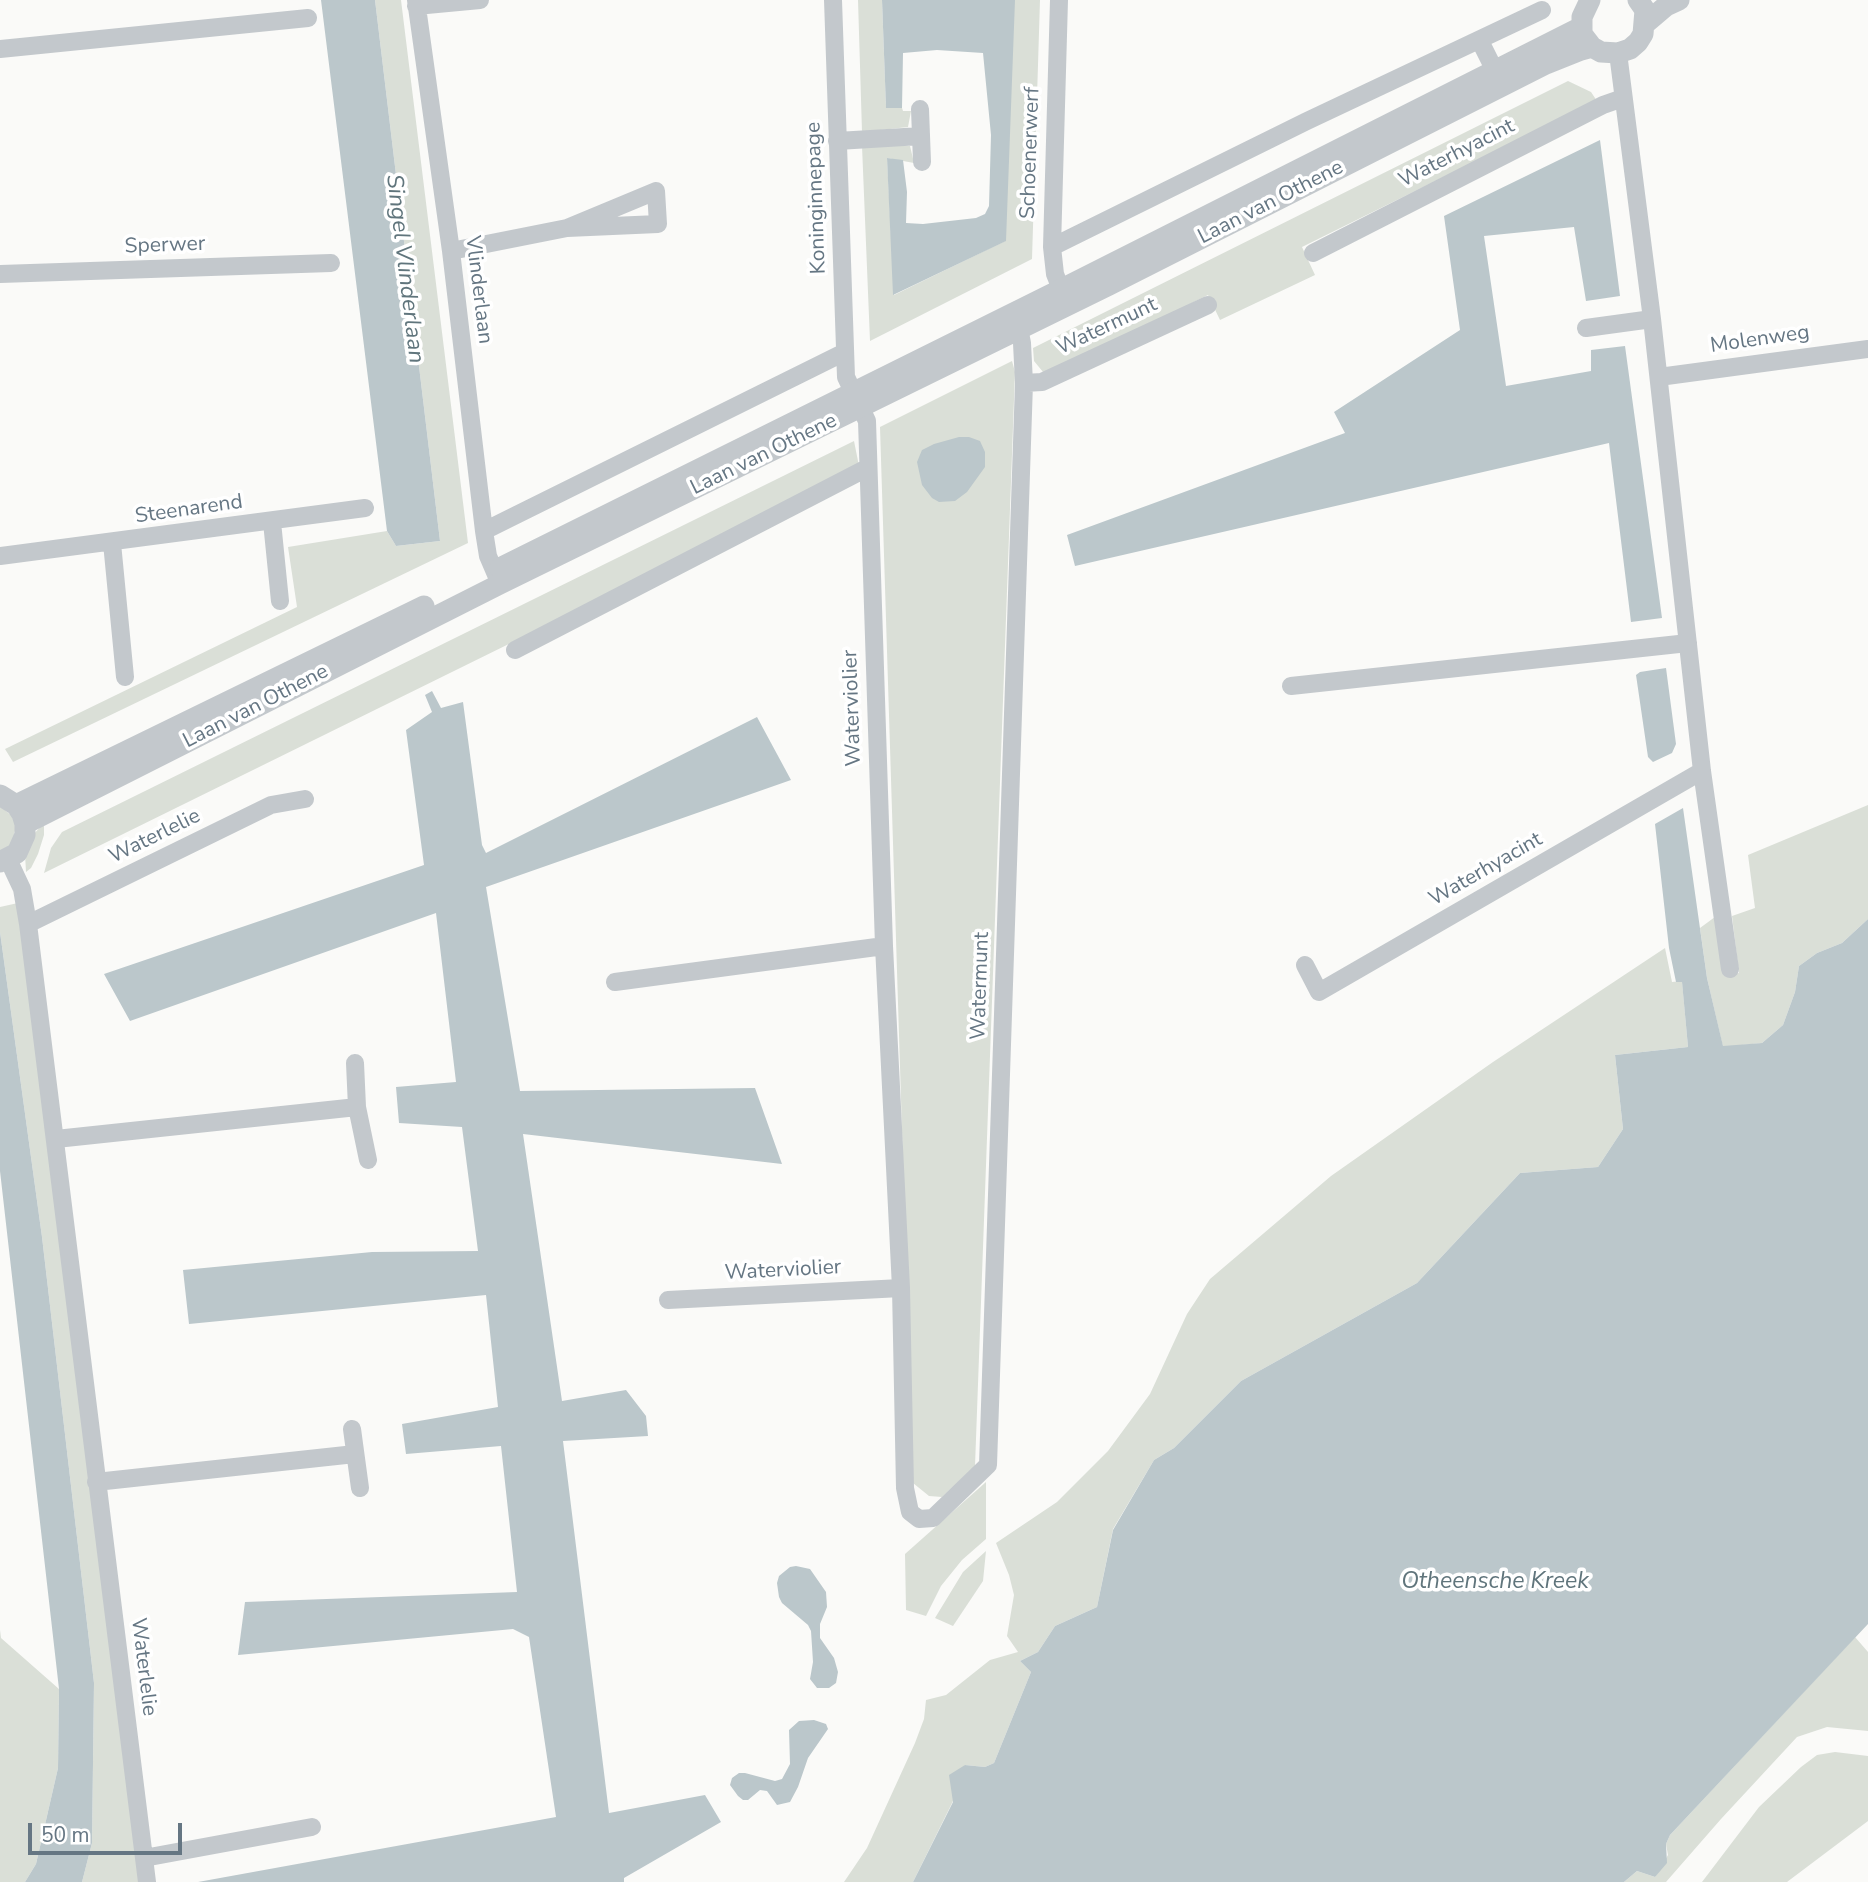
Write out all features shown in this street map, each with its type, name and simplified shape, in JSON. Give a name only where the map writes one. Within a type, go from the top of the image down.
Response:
[{"type":"street","points":[[416,3],[480,0]]},
{"type":"street","name":"Koninginnepage","points":[[833,0],[846,377],[857,400]]},
{"type":"street","name":"Schoenerwerf","points":[[1059,0],[1052,247],[1055,274],[1064,298]]},
{"type":"street","points":[[1590,0],[1582,17],[1582,34],[1592,47],[1601,52],[1618,53],[1638,43],[1643,34],[1646,23],[1644,10],[1638,0]]},
{"type":"street","points":[[1646,23],[1666,6],[1679,0]]},
{"type":"street","name":"Vlinderlaan","points":[[416,3],[451,251],[484,531],[488,556],[497,577]]},
{"type":"street","points":[[1052,247],[1307,121],[1542,10]]},
{"type":"street","points":[[0,49],[308,18]]},
{"type":"street","name":"Laan van Othene","points":[[25,824],[497,577],[1064,298],[1499,78],[1581,27]]},
{"type":"street","points":[[1479,41],[1499,78]]},
{"type":"street","name":"Laan van Othene","points":[[1499,78],[1592,47]]},
{"type":"street","points":[[1618,53],[1659,377],[1702,771],[1730,969]]},
{"type":"street","name":"Waterhyacint","points":[[1313,253],[1603,105],[1623,98]]},
{"type":"street","points":[[920,109],[922,162]]},
{"type":"street","points":[[837,141],[921,136]]},
{"type":"street","points":[[451,251],[567,228],[658,224],[656,191],[567,228]]},
{"type":"street","name":"Sperwer","points":[[0,274],[331,263]]},
{"type":"street","name":"Watermunt","points":[[1024,383],[1042,382],[1208,305]]},
{"type":"street","points":[[1586,328],[1652,319]]},
{"type":"street","name":"Watermunt","points":[[905,1488],[910,1511],[919,1519],[933,1518],[988,1465],[1024,383],[1022,343],[1017,320]]},
{"type":"street","name":"Molenweg","points":[[1659,377],[1868,349]]},
{"type":"street","points":[[484,531],[845,352]]},
{"type":"street","name":"Waterviolier","points":[[857,400],[867,421],[884,946],[901,1288],[905,1488]]},
{"type":"street","points":[[515,650],[867,468]]},
{"type":"street","name":"Steenarend","points":[[0,556],[365,508]]},
{"type":"street","name":"Steenarend","points":[[272,522],[280,601]]},
{"type":"street","name":"Steenarend","points":[[112,543],[125,677]]},
{"type":"street","name":"Laan van Othene","points":[[8,800],[497,577]]},
{"type":"street","points":[[1291,686],[1688,643]]},
{"type":"street","name":"Waterhyacint","points":[[1305,965],[1319,992],[1702,771]]},
{"type":"street","name":"Waterlelie","points":[[28,924],[271,805],[305,799]]},
{"type":"street","points":[[4,861],[22,844],[25,824],[22,814],[8,800]]},
{"type":"street","name":"Waterlelie","points":[[4,861],[22,889],[28,924],[147,1882]]},
{"type":"street","points":[[615,982],[884,946]]},
{"type":"street","points":[[355,1063],[357,1107],[369,1160]]},
{"type":"street","points":[[56,1139],[357,1107]]},
{"type":"street","name":"Waterviolier","points":[[667,1300],[901,1288]]},
{"type":"street","points":[[352,1429],[360,1488]]},
{"type":"street","points":[[96,1482],[355,1454]]},
{"type":"street","points":[[144,1858],[312,1827]]},
{"type":"shaded area","points":[[375,0],[401,0],[468,543],[13,762],[5,749],[297,607],[288,547],[387,531],[396,546],[440,541]]},
{"type":"shaded area","points":[[858,0],[882,0],[886,107],[911,111],[908,127],[862,132]]},
{"type":"shaded area","points":[[1014,0],[1040,0],[1032,259],[870,341],[862,146],[910,146],[914,163],[887,158],[894,295],[1005,241]]},
{"type":"shaded area","points":[[1568,81],[1591,92],[1597,101],[1302,247],[1315,275],[1220,320],[1208,295],[1054,371],[1043,372],[1034,361],[1033,348]]},
{"type":"shaded area","points":[[1012,361],[1015,372],[975,1466],[942,1497],[929,1496],[913,1483],[880,427]]},
{"type":"shaded area","points":[[854,441],[859,466],[521,638],[44,873],[51,848],[62,832]]},
{"type":"shaded area","points":[[1868,805],[1868,919],[1842,943],[1817,953],[1799,966],[1795,992],[1783,1025],[1762,1043],[1723,1047],[1707,978],[1700,928],[1719,914],[1727,975],[1739,973],[1732,916],[1755,908],[1748,855]]},
{"type":"shaded area","points":[[0,806],[12,816],[16,826],[12,845],[0,854]]},
{"type":"shaded area","points":[[44,823],[44,835],[38,854],[26,872],[25,854],[32,836]]},
{"type":"shaded area","points":[[18,903],[139,1882],[82,1882],[92,1843],[94,1683],[42,1237],[0,932],[0,907]]},
{"type":"shaded area","points":[[1665,948],[1672,982],[1682,981],[1688,1047],[1615,1055],[1623,1129],[1598,1167],[1520,1173],[1417,1283],[1241,1381],[1174,1448],[1154,1460],[1113,1529],[1097,1607],[1055,1626],[1038,1652],[1020,1661],[1031,1672],[994,1763],[985,1767],[965,1765],[953,1801],[913,1882],[844,1882],[867,1848],[915,1743],[924,1719],[926,1700],[946,1695],[990,1660],[1018,1652],[1007,1636],[1014,1595],[996,1543],[1057,1502],[1108,1451],[1150,1394],[1187,1314],[1210,1279],[1331,1176],[1493,1062]]},
{"type":"shaded area","points":[[986,1482],[986,1539],[962,1560],[941,1586],[926,1616],[906,1610],[905,1554]]},
{"type":"shaded area","points":[[986,1551],[983,1581],[953,1626],[935,1618],[963,1572]]},
{"type":"shaded area","points":[[0,1630],[1,1638],[59,1689],[58,1768],[36,1864],[25,1882],[0,1882]]},
{"type":"shaded area","points":[[1855,1637],[1868,1652],[1868,1731],[1827,1727],[1797,1737],[1666,1882],[1624,1882],[1637,1871],[1655,1877],[1668,1855],[1666,1844],[1670,1835]]},
{"type":"shaded area","points":[[1835,1752],[1868,1756],[1868,1821],[1787,1882],[1702,1882],[1759,1807],[1817,1755]]},
{"type":"water","name":"Singel Vlinderlaan","points":[[321,0],[375,0],[440,541],[396,546],[387,531]]},
{"type":"water","points":[[882,0],[1015,0],[1006,241],[893,295],[887,158],[903,160],[907,192],[906,223],[923,224],[976,218],[985,214],[989,206],[991,135],[983,53],[937,50],[903,53],[902,108],[886,108]]},
{"type":"water","points":[[1600,140],[1620,296],[1586,301],[1574,227],[1484,236],[1506,386],[1591,371],[1591,350],[1625,346],[1662,618],[1631,622],[1609,443],[1075,566],[1067,535],[1345,433],[1334,412],[1460,330],[1444,216]]},
{"type":"water","points":[[959,437],[980,441],[985,452],[985,467],[967,492],[955,501],[939,502],[932,498],[922,485],[917,462],[922,450]]},
{"type":"water","points":[[1666,668],[1676,744],[1672,753],[1653,762],[1648,757],[1636,675]]},
{"type":"water","points":[[432,691],[441,708],[463,702],[482,845],[486,853],[757,717],[791,780],[486,887],[520,1091],[755,1088],[782,1164],[523,1134],[562,1401],[626,1390],[646,1416],[648,1436],[563,1441],[609,1813],[705,1795],[721,1822],[624,1878],[624,1882],[198,1882],[556,1817],[529,1637],[513,1629],[238,1655],[245,1602],[517,1592],[501,1446],[406,1454],[402,1424],[498,1407],[486,1295],[189,1324],[183,1270],[372,1252],[478,1251],[462,1127],[399,1123],[396,1087],[456,1082],[436,913],[130,1021],[104,974],[424,865],[406,730],[432,712],[425,695]]},
{"type":"water","name":"Otheensche Kreek","points":[[1683,808],[1707,978],[1723,1046],[1762,1043],[1783,1025],[1795,992],[1799,966],[1817,953],[1842,943],[1868,919],[1868,1624],[1670,1835],[1666,1844],[1667,1863],[1655,1877],[1637,1871],[1624,1882],[913,1882],[953,1802],[949,1775],[965,1765],[985,1767],[994,1763],[1031,1672],[1020,1661],[1038,1652],[1055,1626],[1097,1607],[1113,1530],[1154,1460],[1174,1448],[1241,1381],[1417,1283],[1520,1173],[1598,1167],[1623,1129],[1615,1055],[1688,1047],[1682,982],[1676,982],[1669,948],[1655,824]]},
{"type":"water","points":[[0,932],[42,1237],[94,1683],[92,1843],[82,1882],[25,1882],[36,1864],[58,1768],[59,1689],[0,1171]]},
{"type":"water","points":[[790,1567],[810,1569],[826,1592],[827,1607],[820,1624],[820,1638],[834,1658],[838,1672],[836,1683],[829,1688],[817,1688],[810,1679],[813,1662],[811,1631],[779,1597],[779,1576]]},
{"type":"water","points":[[814,1720],[826,1724],[828,1729],[808,1758],[790,1802],[777,1805],[767,1791],[760,1790],[748,1800],[738,1796],[730,1785],[732,1778],[739,1773],[775,1781],[782,1779],[790,1764],[789,1730],[799,1721]]}]
